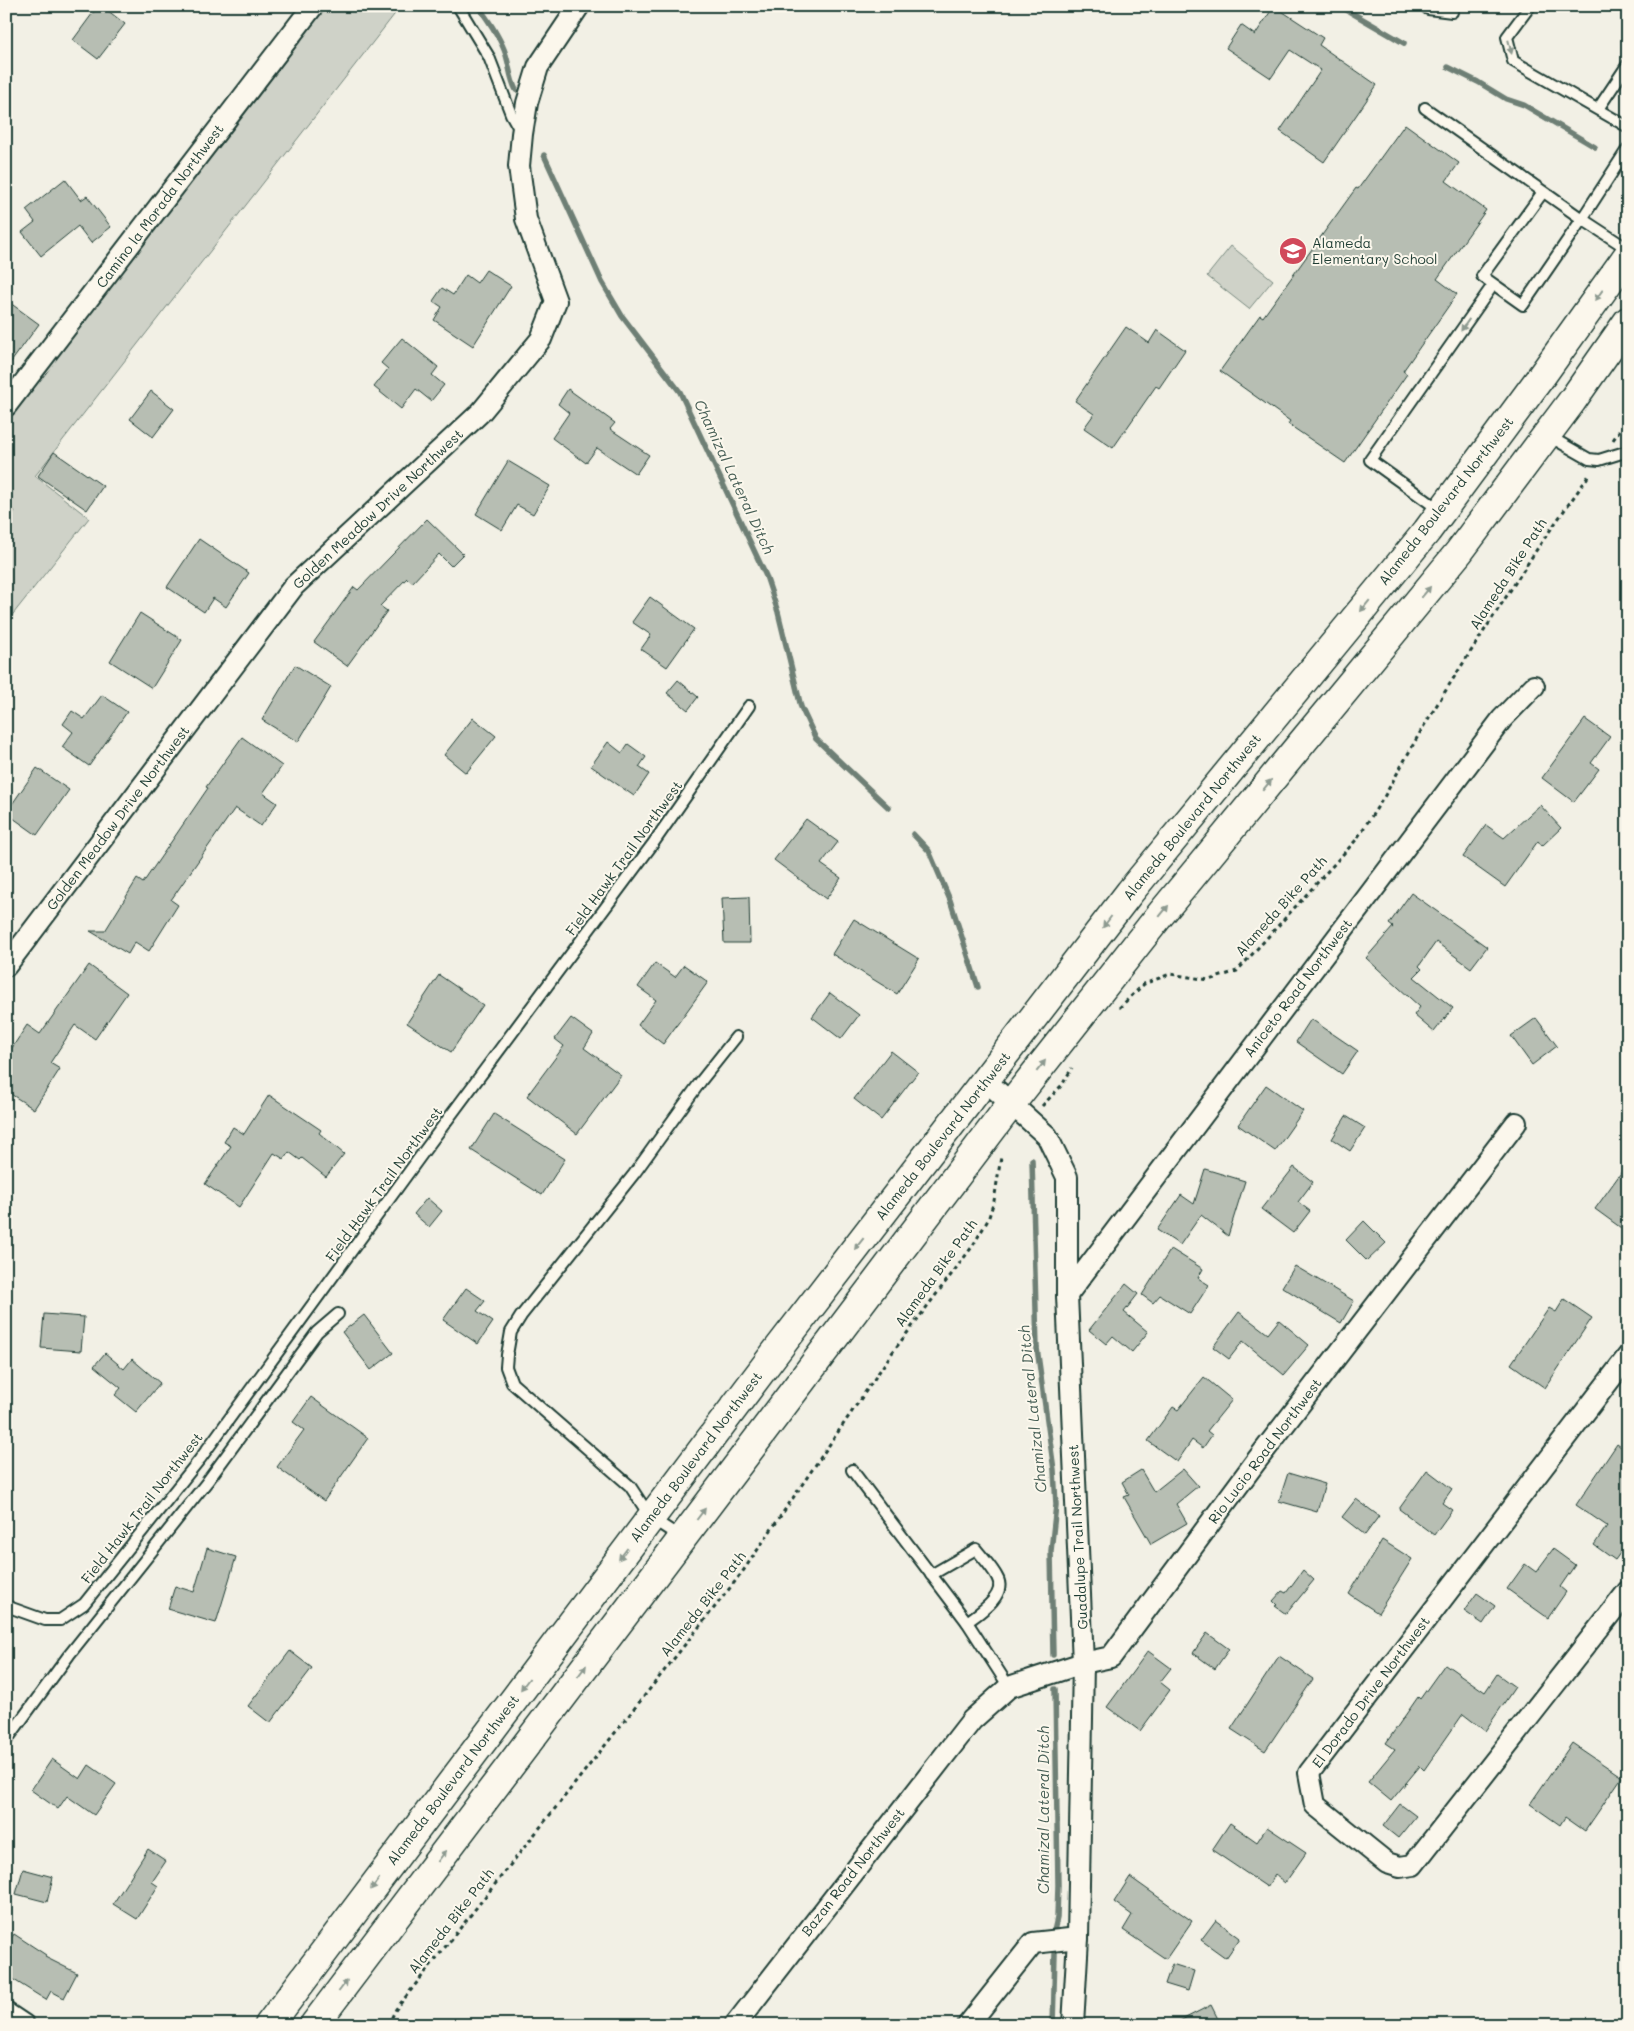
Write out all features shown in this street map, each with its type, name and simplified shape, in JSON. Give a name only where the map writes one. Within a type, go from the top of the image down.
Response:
[{"type":"main road","name":"Alameda Boulevard Northwest","points":[[268,2025],[775,1353],[1130,892],[1441,511],[1628,255]]},
{"type":"main road","points":[[314,2025],[682,1538],[1020,1112],[1160,915],[1459,552],[1547,435],[1628,321]]},
{"type":"street","name":"Camino la Morada Northwest","points":[[6,406],[313,6]]},
{"type":"street","name":"Golden Meadow Drive Northwest","points":[[6,966],[294,586],[481,412],[540,339],[556,301],[526,219],[519,166],[522,134],[527,103],[538,67],[579,6]]},
{"type":"street","name":"Aniceto Road Northwest","points":[[1067,1295],[1502,719],[1534,686]]},
{"type":"street","name":"Guadalupe Trail Northwest","points":[[986,1081],[1047,1136],[1067,1177],[1067,1295],[1083,1663],[1078,1938],[1072,2025]]},
{"type":"street","name":"Rio Lucio Road Northwest","points":[[972,1720],[1009,1687],[1083,1663],[1111,1658],[1254,1464],[1516,1122]]},
{"type":"street","name":"El Dorado Drive Northwest","points":[[1628,1356],[1309,1774],[1315,1805],[1387,1863],[1400,1867],[1413,1865],[1628,1591]]},
{"type":"street","name":"Bazan Road Northwest","points":[[735,2025],[972,1720]]},
{"type":"street","points":[[968,2025],[1033,1942],[1078,1938]]},
{"type":"street","points":[[6,2013],[24,2025]]},
{"type":"lane","points":[[458,6],[489,57],[511,114],[522,134]]},
{"type":"lane","points":[[1425,6],[1452,12],[1453,6]]},
{"type":"lane","points":[[1530,6],[1507,37],[1513,61],[1628,126]]},
{"type":"lane","points":[[1598,109],[1628,64]]},
{"type":"lane","points":[[1425,108],[1543,192],[1628,249]]},
{"type":"lane","points":[[1543,192],[1482,276],[1523,305],[1628,148]]},
{"type":"lane","points":[[1441,511],[1370,460],[1493,285]]},
{"type":"lane","points":[[1547,435],[1589,459],[1599,460],[1628,451]]},
{"type":"lane","name":"Field Hawk Trail Northwest","points":[[6,1606],[45,1620],[60,1620],[84,1604],[205,1451],[425,1150],[652,845],[749,706]]},
{"type":"lane","points":[[682,1538],[651,1518],[630,1486],[512,1383],[506,1367],[510,1332],[634,1174],[701,1081],[736,1037]]},
{"type":"lane","points":[[6,1742],[69,1655],[207,1482],[317,1332],[338,1314]]},
{"type":"lane","points":[[852,1470],[967,1622],[1009,1687]]},
{"type":"lane","points":[[932,1575],[976,1549],[999,1579],[998,1592],[988,1605],[967,1622]]},
{"type":"path","name":"Alameda Bike Path","points":[[1113,1013],[1144,984],[1170,974],[1209,980],[1237,971],[1356,840],[1384,797],[1451,682],[1539,546],[1628,418]]},
{"type":"path","points":[[1020,1112],[1062,1085],[1076,1060]]},
{"type":"path","name":"Alameda Bike Path","points":[[388,2025],[396,2009],[414,1986],[741,1574],[881,1368],[972,1247],[988,1220],[994,1201],[1002,1150]]},
{"type":"shaded area","points":[[327,6],[401,6],[35,476],[89,518],[6,623],[6,538],[12,530],[6,524],[15,511],[7,506],[10,503],[6,500],[6,414]]},
{"type":"shaded area","points":[[1231,246],[1273,280],[1249,309],[1207,276]]},
{"type":"building","points":[[98,6],[102,6],[125,24],[98,59],[73,40]]},
{"type":"building","points":[[1274,6],[1323,38],[1319,45],[1377,85],[1324,162],[1280,131],[1321,70],[1290,50],[1271,78],[1226,48],[1241,25],[1255,35]]},
{"type":"building","points":[[1405,124],[1459,163],[1446,181],[1486,210],[1437,279],[1457,294],[1403,371],[1407,374],[1345,463],[1288,424],[1290,421],[1220,371],[1260,315],[1263,317],[1356,188],[1358,189]]},
{"type":"building","points":[[65,179],[81,200],[87,196],[111,227],[91,243],[78,226],[41,256],[22,232],[35,222],[26,210]]},
{"type":"building","points":[[486,270],[511,286],[473,346],[434,320],[442,307],[433,301],[442,288],[453,295],[466,275],[477,283]]},
{"type":"building","points":[[6,300],[39,324],[6,369]]},
{"type":"building","points":[[1126,327],[1149,343],[1157,330],[1185,350],[1159,388],[1156,386],[1113,448],[1084,428],[1094,414],[1075,401]]},
{"type":"building","points":[[402,338],[438,367],[432,375],[444,385],[431,401],[416,389],[401,409],[374,387],[388,369],[381,363]]},
{"type":"building","points":[[568,389],[615,423],[610,429],[649,455],[636,474],[597,448],[586,463],[552,438],[569,413],[558,404]]},
{"type":"building","points":[[151,391],[174,409],[153,437],[130,419]]},
{"type":"building","points":[[54,452],[103,486],[87,510],[38,476]]},
{"type":"building","points":[[508,461],[550,486],[533,514],[517,505],[502,530],[476,514]]},
{"type":"building","points":[[427,519],[463,554],[451,566],[439,554],[412,583],[407,578],[380,606],[387,611],[347,666],[314,642],[354,587],[358,590]]},
{"type":"building","points":[[199,539],[249,573],[226,607],[213,598],[204,612],[167,587]]},
{"type":"building","points":[[650,597],[694,629],[667,667],[641,649],[651,635],[632,622]]},
{"type":"building","points":[[140,613],[182,640],[152,688],[110,661]]},
{"type":"building","points":[[295,665],[331,687],[298,742],[262,720]]},
{"type":"building","points":[[678,680],[698,697],[688,710],[667,693]]},
{"type":"building","points":[[102,695],[127,712],[89,766],[62,747],[73,732],[63,724],[72,711],[84,719]]},
{"type":"building","points":[[473,718],[496,736],[466,773],[444,755]]},
{"type":"building","points":[[1585,719],[1610,737],[1591,763],[1599,769],[1574,802],[1542,778]]},
{"type":"building","points":[[242,737],[282,766],[263,793],[277,803],[261,826],[235,808],[171,900],[178,905],[149,951],[135,942],[128,954],[90,931],[105,931],[137,879],[143,883],[208,788],[206,787]]},
{"type":"building","points":[[608,742],[622,753],[628,744],[646,757],[639,767],[649,774],[634,796],[591,766]]},
{"type":"building","points":[[37,768],[69,790],[37,835],[6,813]]},
{"type":"building","points":[[1540,805],[1561,828],[1542,846],[1538,841],[1505,887],[1463,857],[1486,825],[1504,838]]},
{"type":"building","points":[[806,819],[838,842],[821,864],[841,878],[826,899],[774,860]]},
{"type":"building","points":[[1411,893],[1487,947],[1471,968],[1436,942],[1419,966],[1422,969],[1414,977],[1453,1008],[1434,1032],[1414,1015],[1420,1007],[1366,958],[1393,927],[1389,924]]},
{"type":"building","points":[[749,897],[750,943],[724,943],[722,898]]},
{"type":"building","points":[[854,919],[919,959],[897,994],[832,954]]},
{"type":"building","points":[[655,963],[675,977],[684,965],[708,982],[663,1044],[638,1025],[656,1000],[638,987]]},
{"type":"building","points":[[89,965],[127,993],[95,1039],[75,1025],[50,1063],[60,1069],[34,1109],[6,1091],[6,1057],[27,1025],[40,1034]]},
{"type":"building","points":[[439,975],[483,1005],[451,1052],[407,1023]]},
{"type":"building","points":[[830,993],[859,1015],[841,1039],[812,1017]]},
{"type":"building","points":[[571,1018],[593,1034],[584,1048],[621,1075],[577,1134],[527,1096],[564,1046],[555,1039]]},
{"type":"building","points":[[1536,1018],[1557,1046],[1532,1065],[1511,1036]]},
{"type":"building","points":[[1311,1019],[1358,1051],[1342,1074],[1296,1042]]},
{"type":"building","points":[[891,1051],[918,1072],[881,1120],[854,1099]]},
{"type":"building","points":[[1266,1085],[1303,1111],[1275,1151],[1238,1125]]},
{"type":"building","points":[[269,1095],[321,1130],[319,1133],[344,1154],[326,1177],[302,1158],[300,1160],[289,1152],[284,1159],[274,1153],[239,1207],[205,1184],[231,1146],[224,1142],[233,1127],[244,1134]]},
{"type":"building","points":[[494,1114],[565,1159],[542,1195],[471,1150]]},
{"type":"building","points":[[1346,1116],[1365,1128],[1350,1151],[1332,1139]]},
{"type":"building","points":[[1628,1163],[1628,1233],[1595,1209]]},
{"type":"building","points":[[1294,1167],[1313,1182],[1298,1202],[1310,1211],[1293,1233],[1261,1209]]},
{"type":"building","points":[[1205,1169],[1245,1181],[1228,1236],[1201,1215],[1180,1245],[1157,1230],[1181,1195],[1194,1204]]},
{"type":"building","points":[[427,1198],[442,1211],[429,1227],[414,1214]]},
{"type":"building","points":[[1364,1221],[1386,1243],[1367,1261],[1346,1240]]},
{"type":"building","points":[[1171,1249],[1203,1269],[1198,1278],[1209,1285],[1190,1314],[1160,1295],[1153,1303],[1142,1295]]},
{"type":"building","points":[[1295,1266],[1354,1301],[1341,1323],[1282,1287]]},
{"type":"building","points":[[1126,1284],[1138,1294],[1124,1312],[1148,1332],[1132,1352],[1113,1336],[1106,1344],[1089,1330]]},
{"type":"building","points":[[466,1288],[485,1301],[477,1311],[493,1322],[478,1344],[443,1320]]},
{"type":"building","points":[[1564,1299],[1592,1318],[1545,1388],[1511,1364],[1549,1308],[1556,1312]]},
{"type":"building","points":[[1239,1312],[1268,1334],[1279,1320],[1309,1345],[1284,1375],[1243,1341],[1229,1359],[1213,1347]]},
{"type":"building","points":[[44,1314],[84,1317],[81,1351],[41,1348]]},
{"type":"building","points":[[364,1315],[393,1353],[371,1370],[342,1332]]},
{"type":"building","points":[[105,1353],[124,1369],[132,1359],[160,1383],[136,1412],[115,1395],[121,1388],[94,1366]]},
{"type":"building","points":[[1204,1377],[1232,1400],[1207,1431],[1212,1435],[1203,1448],[1192,1440],[1177,1462],[1148,1441],[1173,1407],[1178,1410]]},
{"type":"building","points":[[311,1397],[368,1438],[324,1501],[277,1467],[304,1430],[293,1422]]},
{"type":"building","points":[[1617,1444],[1628,1452],[1628,1542],[1615,1560],[1594,1545],[1607,1526],[1576,1505]]},
{"type":"building","points":[[1183,1469],[1198,1486],[1176,1504],[1187,1523],[1151,1544],[1124,1497],[1129,1495],[1122,1482],[1141,1470],[1154,1492]]},
{"type":"building","points":[[1427,1470],[1452,1489],[1442,1503],[1452,1510],[1434,1535],[1399,1509]]},
{"type":"building","points":[[1288,1473],[1325,1484],[1317,1512],[1279,1501]]},
{"type":"building","points":[[1356,1499],[1379,1516],[1365,1535],[1342,1517]]},
{"type":"building","points":[[1382,1540],[1412,1559],[1378,1613],[1349,1594]]},
{"type":"building","points":[[207,1548],[236,1557],[216,1623],[168,1609],[175,1586],[194,1592]]},
{"type":"building","points":[[1553,1549],[1575,1565],[1560,1587],[1566,1592],[1548,1618],[1507,1589],[1525,1564],[1536,1572]]},
{"type":"building","points":[[1303,1570],[1314,1580],[1286,1614],[1275,1606],[1277,1605],[1273,1601],[1282,1591],[1286,1593]]},
{"type":"building","points":[[1477,1593],[1495,1606],[1483,1624],[1464,1611]]},
{"type":"building","points":[[1207,1633],[1229,1649],[1215,1669],[1193,1653]]},
{"type":"building","points":[[290,1651],[312,1668],[270,1723],[248,1706]]},
{"type":"building","points":[[1148,1651],[1171,1668],[1160,1682],[1170,1690],[1140,1731],[1107,1707]]},
{"type":"building","points":[[1279,1656],[1313,1679],[1265,1751],[1231,1729]]},
{"type":"building","points":[[1445,1664],[1485,1692],[1497,1674],[1515,1687],[1485,1731],[1463,1714],[1424,1770],[1420,1766],[1391,1801],[1368,1782],[1395,1749],[1386,1743],[1418,1697],[1420,1699]]},
{"type":"building","points":[[1572,1743],[1622,1777],[1585,1831],[1565,1817],[1560,1825],[1530,1804]]},
{"type":"building","points":[[52,1759],[80,1779],[89,1765],[116,1784],[94,1815],[67,1796],[58,1809],[31,1790]]},
{"type":"building","points":[[1400,1804],[1416,1816],[1398,1838],[1383,1826]]},
{"type":"building","points":[[1230,1823],[1257,1842],[1267,1827],[1306,1853],[1285,1883],[1275,1875],[1267,1887],[1212,1850]]},
{"type":"building","points":[[148,1849],[166,1861],[152,1882],[158,1886],[137,1919],[113,1904]]},
{"type":"building","points":[[23,1869],[53,1877],[47,1902],[16,1894]]},
{"type":"building","points":[[1130,1877],[1192,1921],[1166,1959],[1123,1930],[1132,1915],[1114,1902]]},
{"type":"building","points":[[1216,1920],[1240,1938],[1226,1958],[1201,1940]]},
{"type":"building","points":[[14,1934],[46,1955],[45,1957],[77,1973],[64,1998],[51,1991],[46,2000],[6,1975],[6,1946]]},
{"type":"building","points":[[1172,1964],[1194,1971],[1188,1991],[1165,1984]]},
{"type":"building","points":[[1211,2005],[1221,2025],[1172,2025]]},
{"type":"waterway","name":"Chamizal Lateral Ditch","points":[[478,6],[501,42],[516,90]]},
{"type":"waterway","points":[[1340,6],[1404,43]]},
{"type":"waterway","points":[[1448,67],[1506,99],[1524,105],[1595,147]]},
{"type":"waterway","name":"Chamizal Lateral Ditch","points":[[544,155],[602,282],[622,316],[680,392],[766,576],[778,612],[801,707],[816,739],[889,808]]},
{"type":"waterway","name":"Chamizal Lateral Ditch","points":[[913,834],[929,851],[950,900],[978,987]]},
{"type":"waterway","name":"Chamizal Lateral Ditch","points":[[1032,1160],[1037,1348],[1054,1470],[1056,1505],[1051,1551],[1053,1655]]},
{"type":"waterway","name":"Chamizal Lateral Ditch","points":[[1054,1931],[1057,1918],[1058,1885],[1055,1689]]},
{"type":"waterway","name":"Chamizal Lateral Ditch","points":[[1053,2025],[1055,1954]]},
{"type":"place","name":"Alameda Elementary School","points":[[1293,251]]}]
